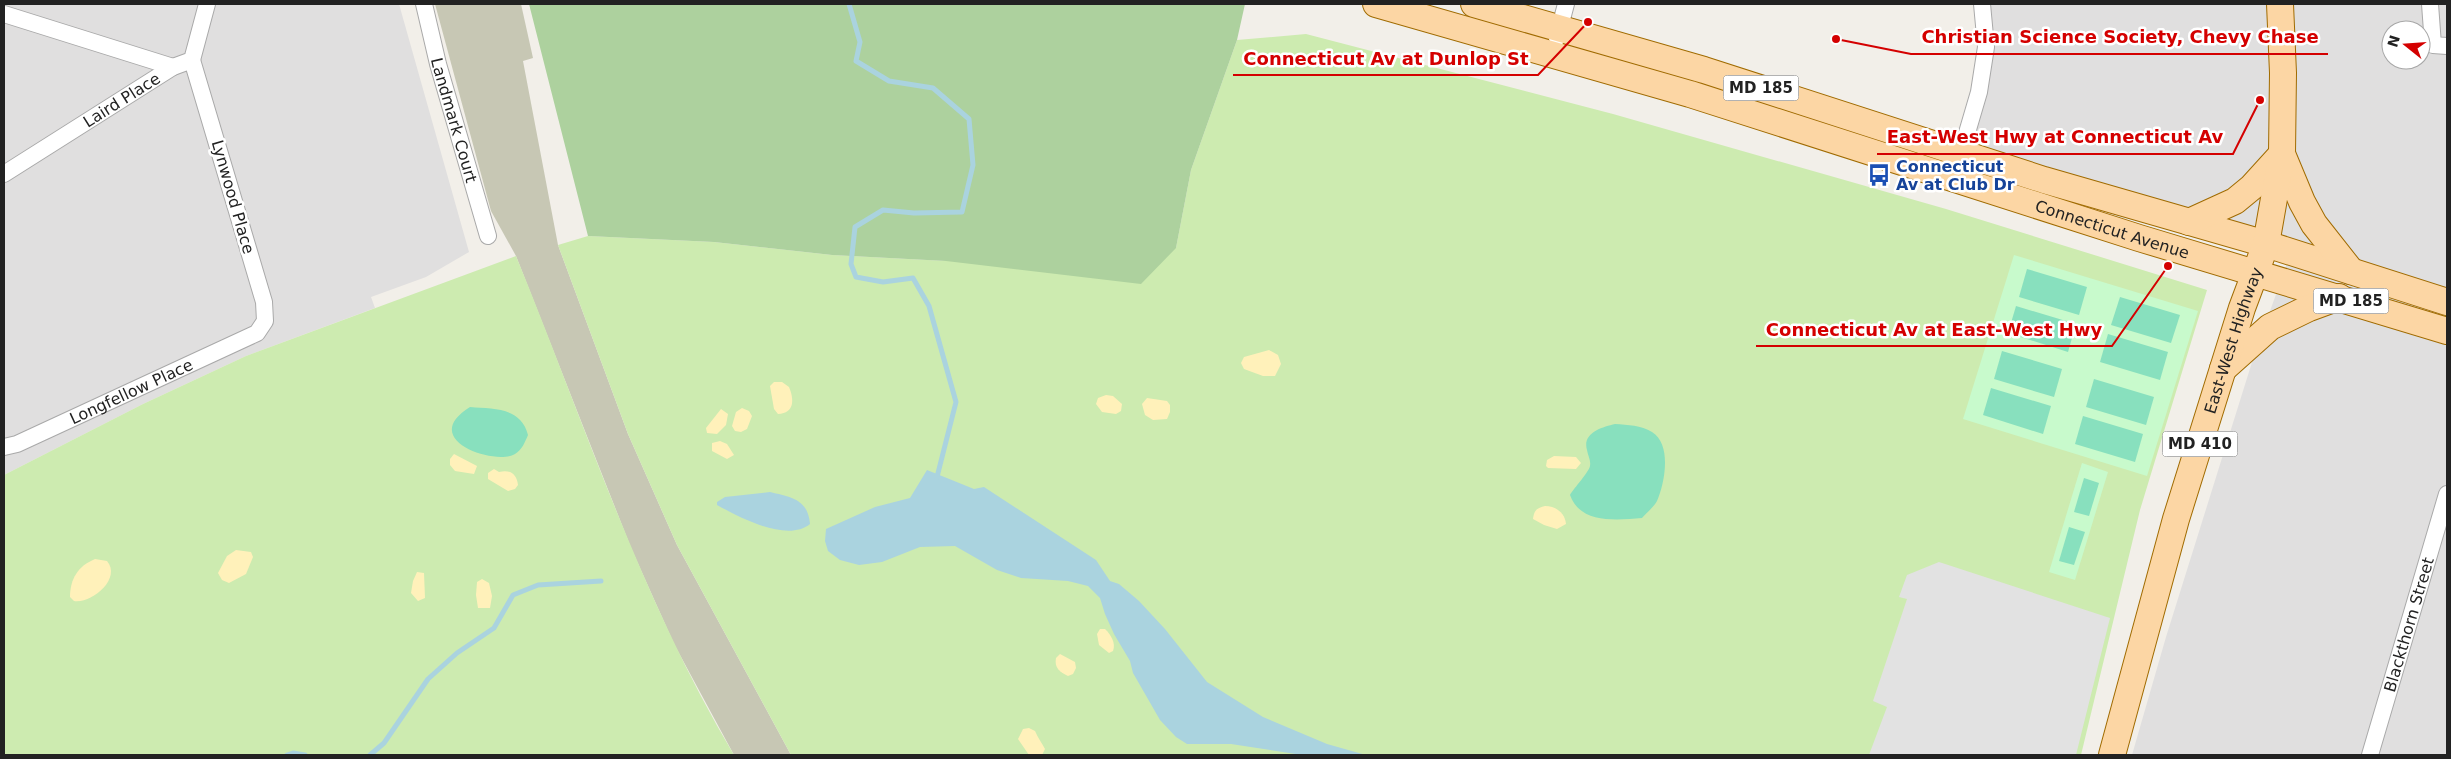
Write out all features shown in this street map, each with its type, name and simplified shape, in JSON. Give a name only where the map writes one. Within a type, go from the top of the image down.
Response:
[{"type":"main road","name":"Connecticut Avenue","points":[[1376,4],[1690,94],[1953,179],[2447,331]]},
{"type":"main road","name":"Connecticut Avenue","points":[[1474,4],[1559,30],[1704,70],[2044,180],[2266,244],[2447,302]]},
{"type":"main road","name":"East-West Highway","points":[[2112,755],[2176,519],[2223,369],[2266,244],[2282,153],[2283,73],[2280,4]]},
{"type":"main road","points":[[2189,222],[2235,201],[2252,187],[2282,153],[2310,217],[2351,271]]},
{"type":"main road","points":[[2223,369],[2270,327],[2309,308],[2338,297]]},
{"type":"street","points":[[192,60],[207,4]]},
{"type":"street","name":"Landmark Court","points":[[424,4],[438,64],[488,236]]},
{"type":"street","points":[[1552,54],[1566,4]]},
{"type":"street","points":[[1953,179],[1980,92],[1986,46],[1982,4]]},
{"type":"street","points":[[2430,4],[2433,46],[2447,46]]},
{"type":"street","points":[[4,14],[173,67]]},
{"type":"street","name":"Laird Place","points":[[4,174],[173,67],[192,60]]},
{"type":"street","name":"Lynwood Place","points":[[192,60],[264,302],[265,321],[257,333]]},
{"type":"street","name":"Longfellow Place","points":[[4,447],[17,444],[257,333]]},
{"type":"street","name":"Blackthorn Street","points":[[2370,755],[2447,494]]},
{"type":"shaded area","points":[[4,4],[399,4],[469,252],[426,277],[371,297],[375,308],[246,356],[143,404],[4,475]]},
{"type":"shaded area","points":[[435,4],[521,4],[533,58],[523,61],[558,245],[628,434],[677,545],[791,755],[734,755],[674,644],[631,548],[516,256],[491,211]]},
{"type":"shaded area","points":[[1982,4],[2447,4],[2447,755],[2132,755],[2166,637],[2253,359],[2291,252],[1961,153],[1979,92]]},
{"type":"shaded area","points":[[1939,562],[2110,618],[2076,755],[1869,755],[1887,707],[1873,701],[1907,599],[1899,597],[1907,575]]},
{"type":"green space","points":[[529,4],[1245,4],[1237,40],[1191,170],[1176,248],[1141,284],[946,261],[832,255],[714,242],[588,236]]},
{"type":"green space","points":[[1306,34],[1613,114],[1946,209],[2207,290],[2140,510],[2081,755],[791,755],[677,545],[628,434],[558,245],[588,236],[714,242],[832,255],[946,261],[1176,248],[1191,170],[1237,40]]},
{"type":"green space","points":[[2014,255],[2198,311],[2147,476],[1963,419]]},
{"type":"green space","points":[[516,256],[642,573],[670,635],[734,755],[4,755],[4,475],[143,404],[246,356]]},
{"type":"green space","points":[[2027,269],[2087,287],[2079,315],[2019,297]]},
{"type":"green space","points":[[2120,297],[2180,315],[2171,343],[2111,325]]},
{"type":"green space","points":[[2016,306],[2076,324],[2068,352],[2008,333]]},
{"type":"green space","points":[[2108,334],[2168,352],[2160,380],[2100,362]]},
{"type":"green space","points":[[2002,351],[2062,369],[2054,397],[1994,379]]},
{"type":"green space","points":[[2094,379],[2154,397],[2146,425],[2086,407]]},
{"type":"green space","points":[[1991,388],[2051,406],[2043,434],[1983,415]]},
{"type":"green space","points":[[470,407],[497,409],[513,414],[519,419],[528,435],[520,450],[515,454],[505,457],[492,456],[478,453],[456,440],[452,430],[456,419]]},
{"type":"green space","points":[[2083,416],[2143,434],[2135,462],[2075,444]]},
{"type":"green space","points":[[1615,424],[1648,430],[1658,438],[1662,445],[1665,464],[1660,493],[1656,503],[1642,518],[1610,519],[1590,516],[1575,504],[1570,495],[1590,466],[1586,444],[1587,439],[1599,429]]},
{"type":"green space","points":[[2082,463],[2108,472],[2075,580],[2049,572]]},
{"type":"green space","points":[[2084,478],[2099,483],[2089,516],[2074,512]]},
{"type":"green space","points":[[2069,527],[2085,532],[2074,565],[2059,561]]},
{"type":"sand","points":[[1269,350],[1278,355],[1281,364],[1275,376],[1263,376],[1244,369],[1241,363],[1244,357]]},
{"type":"sand","points":[[774,382],[782,382],[789,387],[791,392],[792,405],[784,413],[778,414],[774,409],[770,386]]},
{"type":"sand","points":[[1106,395],[1113,396],[1122,404],[1121,411],[1116,414],[1102,412],[1096,404],[1098,398]]},
{"type":"sand","points":[[1147,398],[1167,401],[1170,405],[1170,412],[1167,419],[1153,420],[1145,415],[1142,404]]},
{"type":"sand","points":[[742,408],[749,411],[752,416],[747,429],[741,432],[735,431],[732,426],[736,412]]},
{"type":"sand","points":[[721,409],[728,414],[726,425],[717,434],[707,433],[706,428]]},
{"type":"sand","points":[[720,441],[727,444],[734,455],[727,459],[712,451],[712,443]]},
{"type":"sand","points":[[454,454],[477,466],[474,474],[455,471],[450,465],[450,459]]},
{"type":"sand","points":[[1554,456],[1576,457],[1581,463],[1576,469],[1548,468],[1546,466],[1547,460]]},
{"type":"sand","points":[[494,469],[499,472],[512,473],[518,485],[515,489],[508,491],[488,479],[488,473]]},
{"type":"sand","points":[[1545,506],[1553,507],[1559,511],[1564,517],[1566,524],[1557,529],[1533,519],[1536,510]]},
{"type":"sand","points":[[236,550],[251,552],[253,557],[246,574],[229,583],[222,580],[218,573],[227,556]]},
{"type":"sand","points":[[95,559],[107,561],[111,568],[108,582],[88,599],[74,601],[70,597],[73,579],[84,565]]},
{"type":"sand","points":[[417,572],[424,573],[425,598],[418,601],[411,593]]},
{"type":"sand","points":[[482,579],[489,583],[492,596],[490,608],[478,608],[477,582]]},
{"type":"sand","points":[[1100,629],[1105,629],[1112,639],[1114,648],[1109,653],[1099,645],[1097,634]]},
{"type":"sand","points":[[1060,654],[1075,662],[1076,668],[1073,674],[1068,676],[1057,667],[1056,658]]},
{"type":"sand","points":[[1029,728],[1035,731],[1045,749],[1042,755],[1029,755],[1018,739],[1023,729]]},
{"type":"water","points":[[927,470],[974,489],[984,487],[1096,560],[1110,581],[1119,584],[1139,601],[1165,629],[1207,682],[1263,717],[1327,744],[1366,755],[1302,755],[1231,744],[1187,744],[1176,737],[1160,720],[1133,673],[1130,661],[1114,634],[1100,598],[1088,586],[1068,581],[1021,578],[997,570],[955,546],[920,547],[882,562],[859,565],[840,560],[828,551],[825,541],[826,529],[875,507],[910,498]]},
{"type":"water","points":[[770,492],[797,500],[802,504],[809,516],[810,524],[800,529],[789,531],[776,530],[738,516],[717,505],[717,502],[725,497]]},
{"type":"waterway","points":[[849,4],[860,42],[856,61],[889,81],[933,88],[969,119],[973,165],[962,212],[914,213],[883,210],[855,227],[851,264],[856,277],[883,282],[913,278],[929,306],[956,402],[937,477]]},
{"type":"waterway","points":[[370,755],[384,743],[428,679],[457,653],[494,628],[513,595],[538,585],[601,581]]},
{"type":"waterway","points":[[287,755],[293,753],[305,755]]},
{"type":"place","name":"Connecticut Av at Dunlop St","points":[[1588,22]]},
{"type":"place","name":"Christian Science Society, Chevy Chase","points":[[1836,39]]},
{"type":"place","name":"East-West Hwy at Connecticut Av","points":[[2260,100]]},
{"type":"place","name":"Connecticut Av at Club Dr","points":[[1879,175]]},
{"type":"place","name":"Connecticut Av at East-West Hwy","points":[[2168,266]]}]
